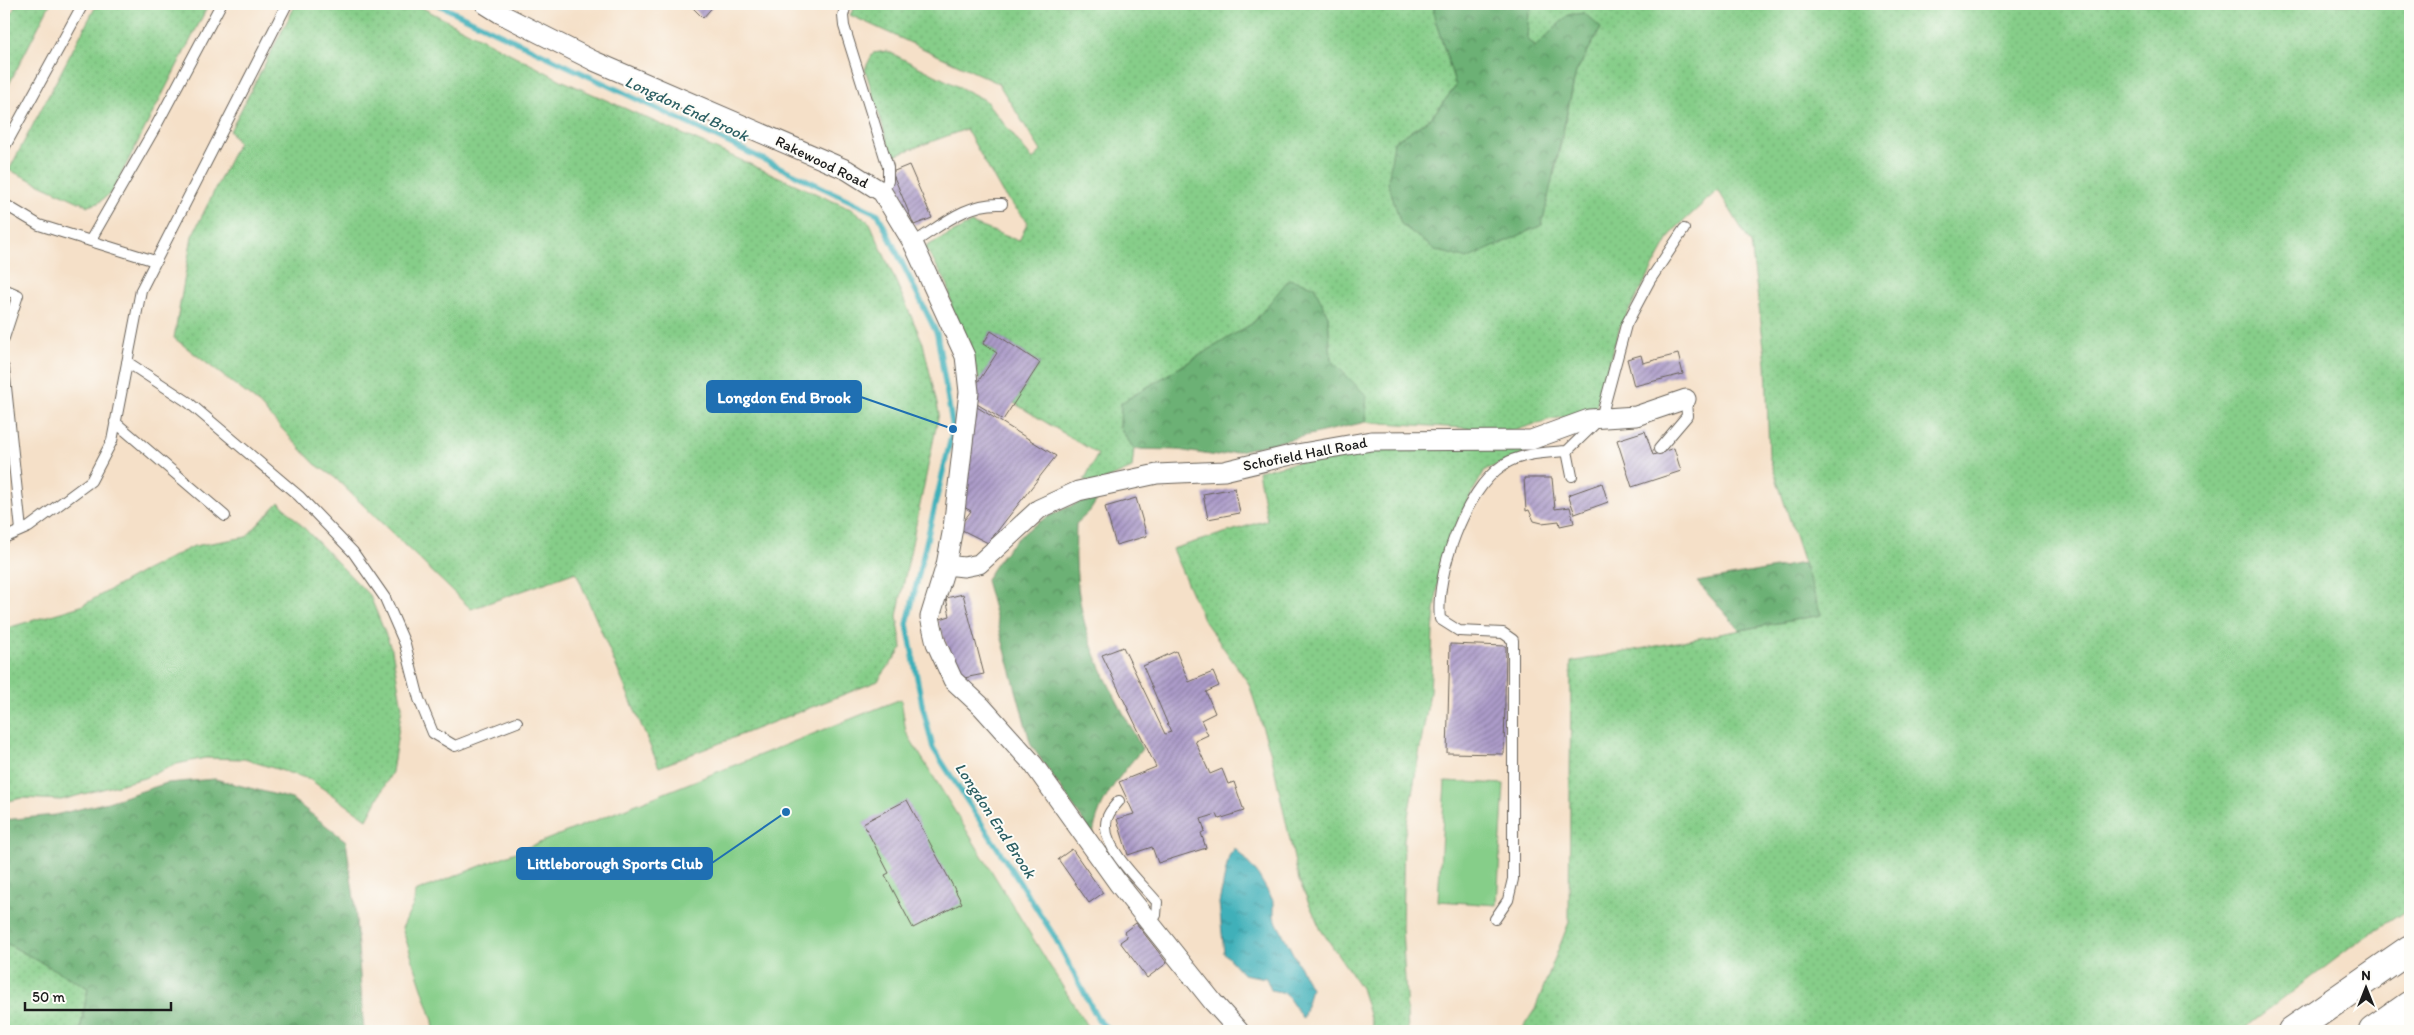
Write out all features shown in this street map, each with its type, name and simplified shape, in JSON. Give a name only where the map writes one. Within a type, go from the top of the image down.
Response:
[{"type":"highway","points":[[2292,1031],[2410,949]]},
{"type":"highway","points":[[2373,1031],[2410,1005]]},
{"type":"street","name":"Rakewood Road","points":[[485,4],[594,61],[847,170],[882,192],[913,243],[965,356],[969,392],[946,565],[930,617],[936,643],[953,680],[982,707],[1033,764],[1118,883],[1213,1002],[1239,1031]]},
{"type":"street","name":"Schofield Hall Road","points":[[946,565],[964,567],[979,564],[1039,509],[1078,491],[1157,474],[1224,471],[1291,455],[1371,441],[1532,440],[1589,419],[1636,416],[1686,399]]},
{"type":"lane","points":[[4,148],[83,4]]},
{"type":"lane","points":[[90,241],[156,126],[221,4]]},
{"type":"lane","points":[[4,538],[29,527],[91,481],[112,441],[141,290],[287,4]]},
{"type":"lane","points":[[846,4],[843,16],[844,26],[888,167],[888,182],[882,192]]},
{"type":"lane","points":[[913,243],[971,208],[986,203],[1002,204]]},
{"type":"lane","points":[[4,204],[40,225],[155,261]]},
{"type":"lane","points":[[1496,919],[1508,900],[1513,879],[1513,640],[1503,633],[1459,631],[1440,619],[1438,603],[1445,562],[1465,514],[1484,485],[1503,465],[1526,456],[1567,451],[1601,418],[1626,325],[1650,280],[1684,229]]},
{"type":"lane","points":[[4,289],[18,295],[4,338]]},
{"type":"lane","points":[[127,362],[188,402],[299,496],[353,552],[384,598],[405,644],[419,700],[432,733],[455,746],[517,722]]},
{"type":"lane","points":[[4,368],[21,530]]},
{"type":"lane","points":[[1659,449],[1687,416],[1686,399]]},
{"type":"lane","points":[[115,422],[225,516]]},
{"type":"lane","points":[[1567,451],[1572,476]]},
{"type":"lane","points":[[1119,801],[1109,815],[1106,825],[1108,838],[1119,858],[1157,902],[1156,915],[1151,923]]},
{"type":"green space","points":[[16,4],[50,4],[4,94],[4,30]]},
{"type":"green space","points":[[97,4],[209,4],[112,192],[98,203],[88,206],[9,170]]},
{"type":"green space","points":[[296,4],[415,4],[561,80],[853,210],[870,223],[923,343],[939,413],[897,616],[902,648],[878,681],[659,767],[576,572],[471,609],[334,477],[315,464],[256,401],[174,338],[192,236],[238,143],[230,131]]},
{"type":"green space","points":[[856,4],[1434,4],[1434,16],[1456,86],[1431,118],[1394,142],[1554,175],[1576,72],[1601,28],[1568,15],[1536,47],[1527,39],[1529,12],[1535,4],[2410,4],[2410,908],[2362,939],[2241,1031],[1524,1031],[1524,1026],[1535,1009],[1569,922],[1571,662],[1821,615],[1769,456],[1766,363],[1751,244],[1718,190],[1673,231],[1620,327],[1595,411],[1548,420],[1513,431],[1366,422],[1366,395],[1331,360],[1328,316],[1289,280],[1253,323],[1121,403],[1120,428],[1134,449],[1132,468],[1095,484],[1084,480],[1098,454],[1014,403],[1040,363],[991,331],[983,344],[997,353],[979,382],[970,343],[952,309],[948,285],[925,247],[971,223],[1019,241],[1028,222],[1003,194],[966,129],[892,156],[865,69],[873,53],[887,51],[985,100],[1033,160],[1041,151],[998,83],[850,15]]},
{"type":"green space","points":[[1434,4],[1535,4],[1529,12],[1527,38],[1535,47],[1568,15],[1584,13],[1601,28],[1576,72],[1542,225],[1467,259],[1435,250],[1401,224],[1388,183],[1394,142],[1431,118],[1456,86],[1434,16]]},
{"type":"green space","points":[[1289,279],[1314,286],[1328,316],[1331,360],[1366,395],[1366,422],[1217,456],[1178,450],[1134,449],[1120,428],[1121,403],[1253,323]]},
{"type":"green space","points":[[1571,435],[1485,470],[1462,511],[1440,563],[1433,632],[1430,692],[1404,839],[1402,928],[1408,1031],[1374,1031],[1361,988],[1321,930],[1299,881],[1271,754],[1249,684],[1203,619],[1172,549],[1267,520],[1258,471],[1368,447]]},
{"type":"green space","points":[[1100,495],[1090,511],[1076,524],[1078,590],[1092,647],[1142,749],[1105,799],[1093,835],[1031,745],[986,580],[1008,548],[1034,526],[1064,509]]},
{"type":"green space","points":[[279,502],[370,596],[392,650],[402,707],[392,772],[367,819],[309,779],[244,759],[205,758],[177,764],[144,778],[61,800],[22,798],[4,802],[4,629],[81,606],[194,546],[246,537]]},
{"type":"green space","points":[[1804,563],[1821,615],[1740,630],[1697,582]]},
{"type":"green space","points":[[901,699],[906,732],[1090,1031],[434,1031],[433,1021],[402,928],[414,903],[415,892]]},
{"type":"green space","points":[[215,779],[292,799],[346,841],[355,906],[364,1031],[80,1031],[88,988],[4,942],[4,820],[55,815],[108,802],[167,783]]},
{"type":"green space","points":[[1445,781],[1504,784],[1497,905],[1438,901]]},
{"type":"green space","points":[[4,942],[88,988],[80,1031],[4,1031]]},
{"type":"water","points":[[1235,848],[1257,873],[1274,902],[1274,917],[1311,988],[1303,1019],[1285,993],[1271,990],[1266,978],[1243,974],[1224,953],[1219,903],[1229,856]]},
{"type":"building","points":[[689,4],[715,4],[703,18]]},
{"type":"building","points":[[909,165],[932,218],[914,225],[892,172]]},
{"type":"building","points":[[991,331],[1040,363],[1003,420],[972,401],[972,391],[997,353],[983,344]]},
{"type":"building","points":[[1678,354],[1683,374],[1634,386],[1627,359],[1641,355],[1643,363]]},
{"type":"building","points":[[972,404],[1056,456],[988,543],[958,528],[971,511],[960,505]]},
{"type":"building","points":[[1645,431],[1653,455],[1674,448],[1681,471],[1632,487],[1617,440]]},
{"type":"building","points":[[1524,478],[1552,478],[1555,509],[1570,507],[1574,523],[1560,526],[1559,521],[1542,523],[1534,521],[1529,510],[1526,511]]},
{"type":"building","points":[[1602,483],[1608,502],[1575,514],[1568,495]]},
{"type":"building","points":[[1235,488],[1240,513],[1208,519],[1203,494]]},
{"type":"building","points":[[1136,498],[1147,536],[1116,545],[1105,507]]},
{"type":"building","points":[[963,594],[984,674],[959,679],[937,620],[950,616],[946,598]]},
{"type":"building","points":[[1450,644],[1506,646],[1504,754],[1447,753]]},
{"type":"building","points":[[1123,647],[1165,734],[1171,732],[1143,666],[1176,651],[1189,682],[1213,672],[1219,686],[1206,692],[1215,713],[1201,720],[1208,735],[1195,741],[1210,774],[1222,769],[1228,784],[1234,782],[1244,811],[1219,819],[1217,814],[1201,819],[1205,831],[1201,833],[1206,848],[1158,863],[1152,847],[1128,855],[1117,819],[1134,814],[1119,782],[1156,767],[1102,655]]},
{"type":"building","points":[[907,800],[962,903],[913,928],[885,875],[889,873],[863,823]]},
{"type":"building","points":[[1072,849],[1103,893],[1089,903],[1058,859]]},
{"type":"building","points":[[1136,923],[1167,963],[1147,978],[1120,942],[1127,937],[1124,932]]},
{"type":"waterway","name":"Longdon End Brook","points":[[437,4],[878,214],[937,334],[953,429],[907,624],[922,704],[933,748],[1053,934],[1099,1021],[1111,1031]]},
{"type":"place","name":"Longdon End Brook","points":[[953,429]]},
{"type":"place","name":"Littleborough Sports Club","points":[[786,812]]}]
